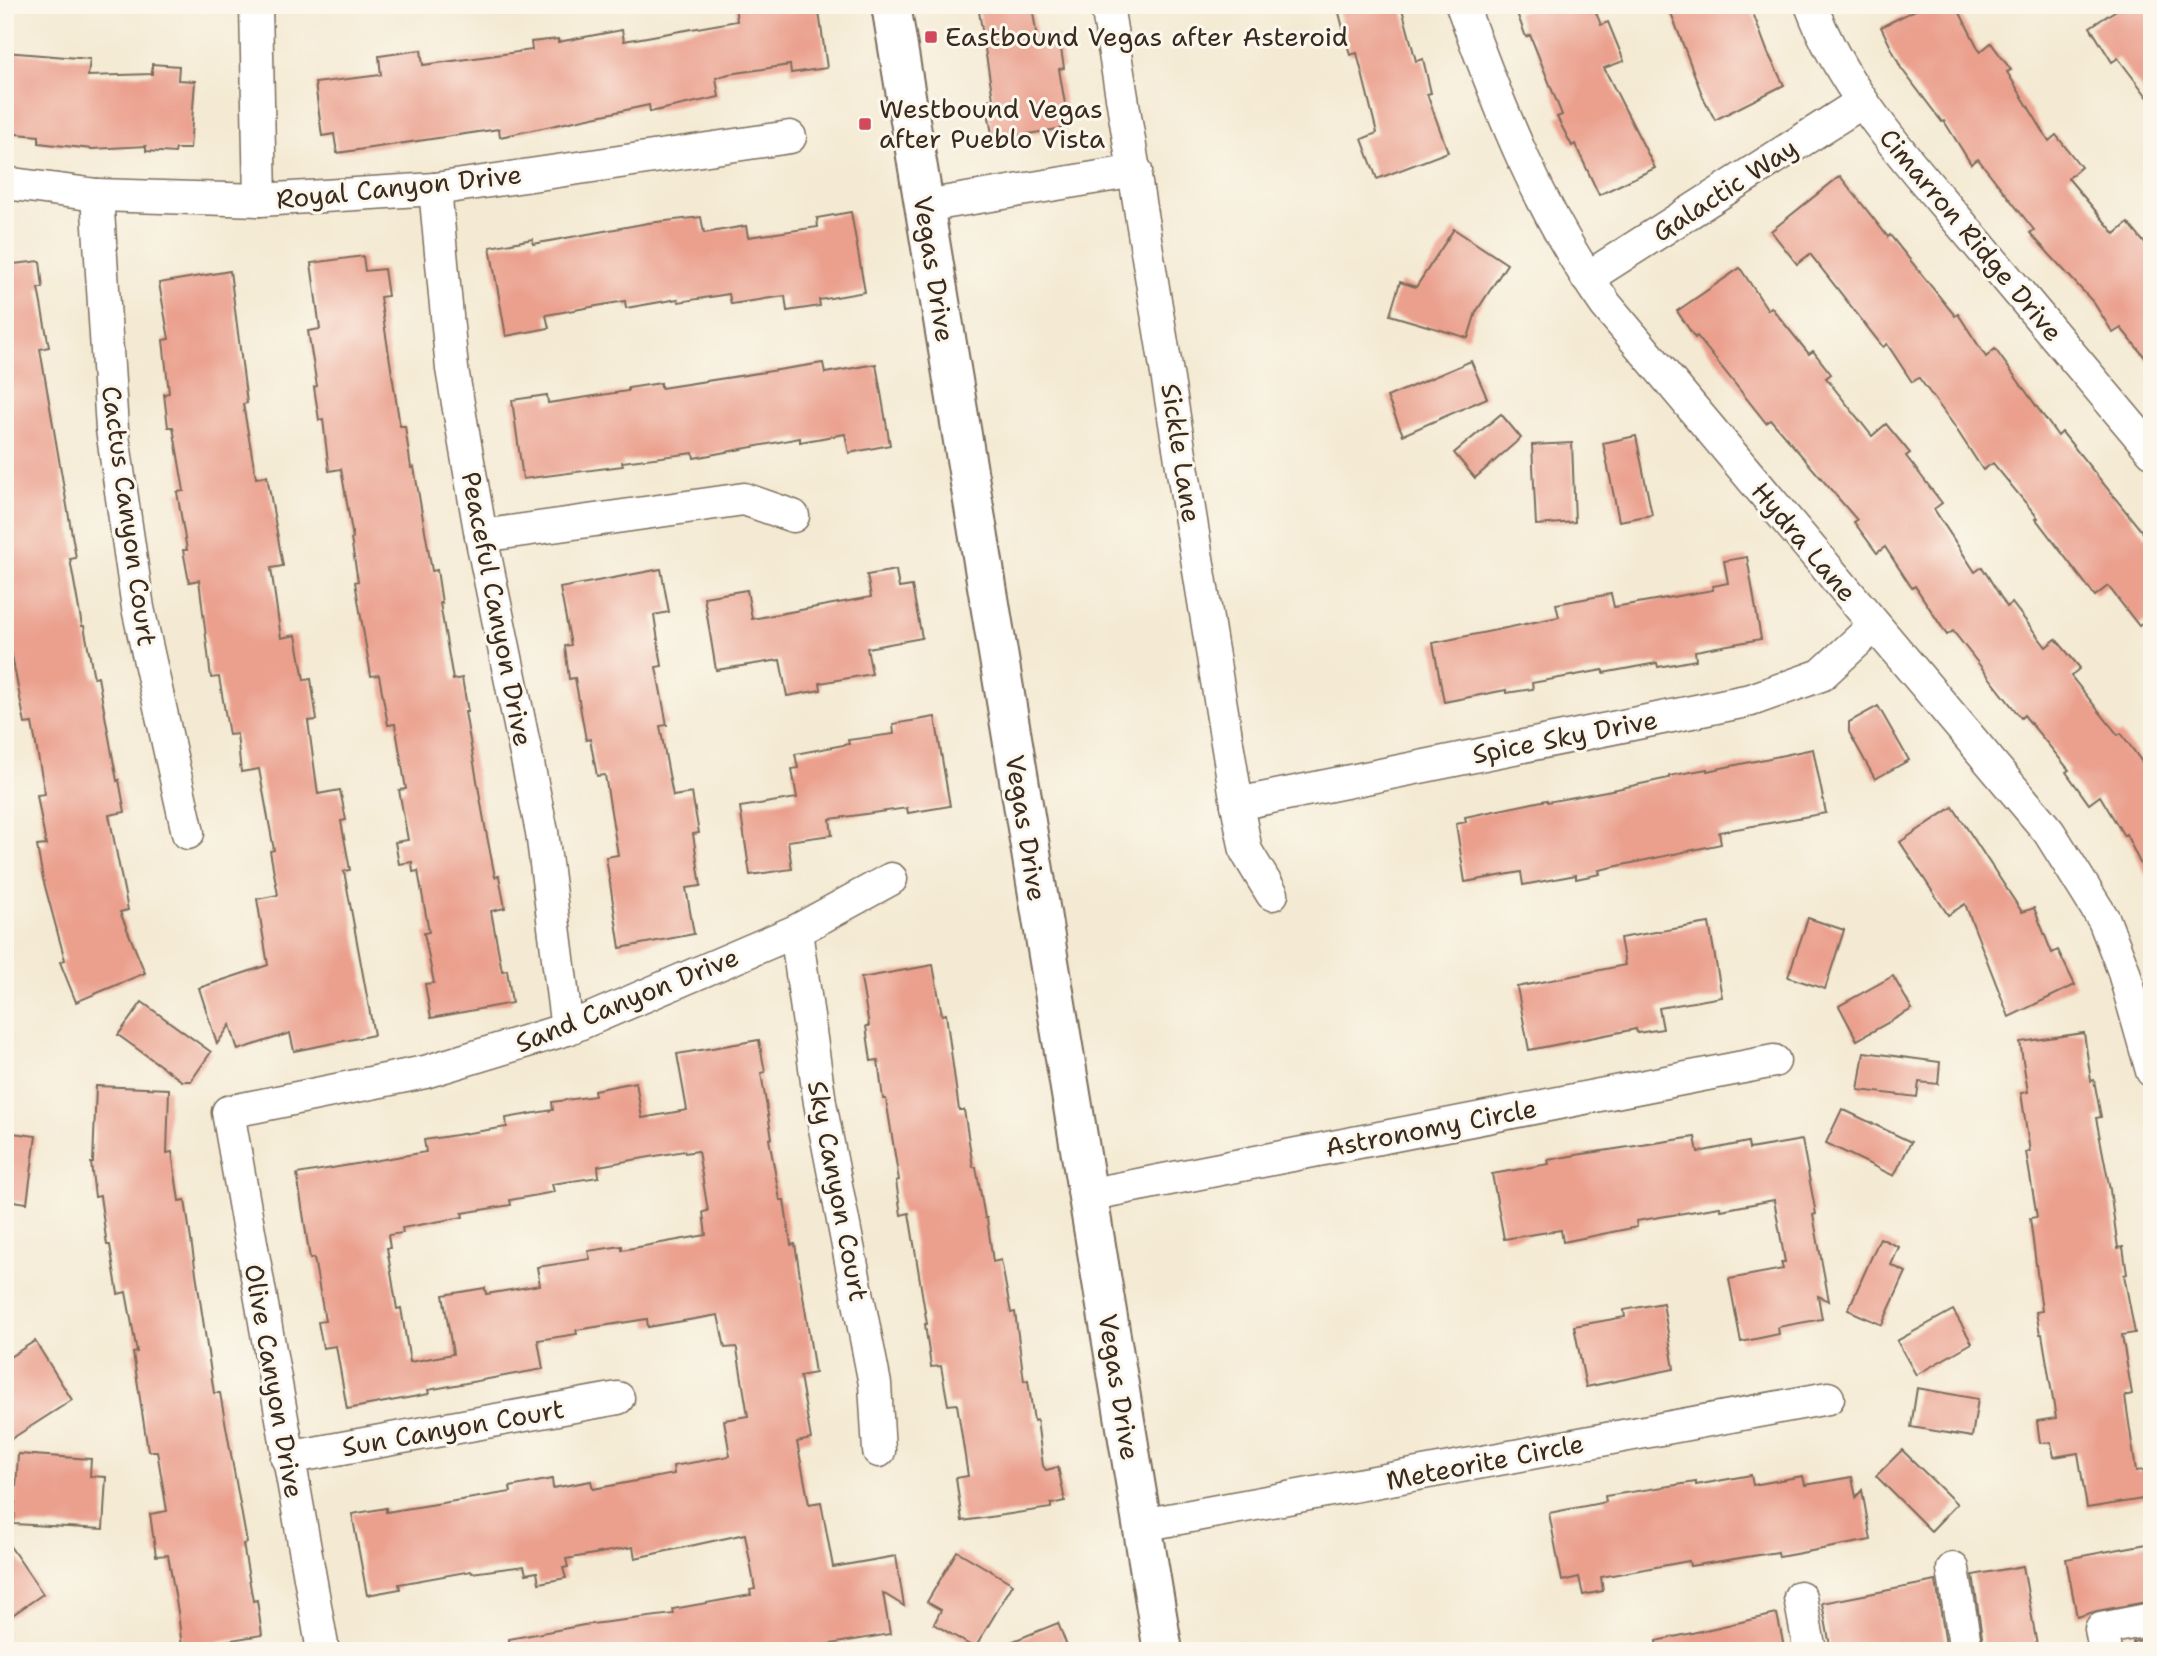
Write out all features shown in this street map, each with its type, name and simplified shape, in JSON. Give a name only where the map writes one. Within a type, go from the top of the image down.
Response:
[{"type":"main road","name":"Vegas Drive","points":[[891,5],[1163,1651]]},
{"type":"street","points":[[256,5],[260,200]]},
{"type":"street","name":"Sickle Lane","points":[[1107,5],[1237,804],[1246,851],[1272,894]]},
{"type":"street","name":"Hydra Lane","points":[[1462,5],[1493,92],[1532,181],[1587,278],[1606,305],[2049,832],[2104,920],[2123,969],[2151,1064]]},
{"type":"street","name":"Cimarron Ridge Drive","points":[[1811,5],[1818,25],[1862,102],[1908,162],[2152,451]]},
{"type":"street","name":"Galactic Way","points":[[1587,278],[1862,102]]},
{"type":"street","name":"Royal Canyon Drive","points":[[5,183],[97,195],[260,200],[435,189],[790,137]]},
{"type":"street","points":[[924,206],[1136,171]]},
{"type":"street","name":"Peaceful Canyon Drive","points":[[435,189],[452,369],[481,536],[542,832],[567,1029]]},
{"type":"street","name":"Cactus Canyon Court","points":[[97,195],[112,429],[138,608],[188,833]]},
{"type":"street","points":[[481,536],[744,499],[793,516]]},
{"type":"street","name":"Spice Sky Drive","points":[[1237,804],[1751,699],[1821,675],[1874,626]]},
{"type":"street","name":"Sand Canyon Drive","points":[[228,1112],[425,1072],[567,1029],[796,931],[891,879]]},
{"type":"street","name":"Sky Canyon Court","points":[[796,931],[820,1103],[876,1384],[879,1451]]},
{"type":"street","name":"Astronomy Circle","points":[[1087,1195],[1774,1061]]},
{"type":"street","name":"Olive Canyon Drive","points":[[228,1112],[323,1651]]},
{"type":"street","name":"Sun Canyon Court","points":[[287,1458],[618,1398]]},
{"type":"street","name":"Meteorite Circle","points":[[1142,1525],[1828,1398]]},
{"type":"street","points":[[1953,1569],[1966,1651]]},
{"type":"street","points":[[1800,1597],[1810,1651]]},
{"type":"street","points":[[2103,1640],[2152,1619]]},
{"type":"building","points":[[735,5],[818,5],[827,68],[791,73],[790,65],[729,74],[716,78],[719,97],[650,112],[649,105],[500,137],[499,129],[337,153],[334,134],[322,136],[315,83],[381,75],[379,56],[421,50],[423,65],[532,50],[531,42],[558,39],[558,42],[622,30],[624,41],[737,21]]},
{"type":"building","points":[[978,5],[1032,5],[1037,39],[1059,36],[1064,68],[1059,69],[1069,127],[993,140],[986,100],[993,99]]},
{"type":"building","points":[[1337,5],[1401,5],[1416,61],[1423,59],[1431,93],[1427,94],[1448,152],[1377,179],[1362,139],[1377,133],[1357,53],[1350,55]]},
{"type":"building","points":[[1538,5],[1593,5],[1601,25],[1608,22],[1624,61],[1604,68],[1655,168],[1599,195],[1575,144],[1572,146],[1557,117],[1562,115],[1530,35],[1526,37],[1517,13]]},
{"type":"building","points":[[1668,5],[1750,5],[1768,53],[1784,85],[1715,120],[1703,97]]},
{"type":"building","points":[[1925,5],[1956,5],[1980,52],[1991,43],[2011,70],[2007,72],[2049,141],[2056,135],[2081,167],[2068,178],[2115,234],[2128,223],[2152,252],[2152,366],[2121,328],[2113,333],[2094,303],[2030,233],[2034,230],[1978,159],[1971,164],[1944,121],[1942,122],[1901,68],[1881,27]]},
{"type":"building","points":[[2124,5],[2152,5],[2152,103],[2118,58],[2112,62],[2090,27]]},
{"type":"building","points":[[5,52],[90,59],[88,76],[152,74],[152,64],[179,66],[178,80],[195,81],[190,149],[176,149],[175,153],[146,151],[146,146],[92,149],[39,143],[39,136],[5,133]]},
{"type":"building","points":[[1840,176],[1955,316],[1958,314],[1986,357],[1995,349],[2058,436],[2062,432],[2152,544],[2152,616],[2139,626],[2108,586],[2095,596],[2036,519],[2038,518],[1993,463],[1983,470],[1919,378],[1912,382],[1887,344],[1883,347],[1810,254],[1797,264],[1771,231]]},
{"type":"building","points":[[851,212],[865,292],[819,300],[820,306],[787,311],[785,296],[731,304],[729,294],[626,308],[625,301],[546,315],[549,328],[506,336],[490,247],[533,239],[533,244],[648,223],[701,217],[704,233],[746,226],[748,237],[818,227],[817,218]]},
{"type":"building","points":[[1454,229],[1507,264],[1476,312],[1468,338],[1390,315],[1400,282],[1416,287]]},
{"type":"building","points":[[363,256],[365,271],[384,269],[388,296],[380,297],[400,426],[405,426],[432,571],[437,570],[453,680],[462,678],[468,712],[465,712],[485,826],[495,877],[499,876],[505,908],[491,911],[502,971],[507,970],[512,1003],[431,1018],[425,984],[434,983],[424,933],[429,932],[418,871],[413,872],[412,862],[399,864],[395,842],[408,840],[399,790],[406,789],[395,724],[388,725],[379,675],[371,676],[355,582],[358,581],[351,539],[353,538],[341,469],[329,471],[323,419],[319,420],[314,387],[317,386],[308,331],[320,329],[311,263]]},
{"type":"building","points":[[40,261],[43,288],[38,288],[49,347],[40,349],[76,558],[70,559],[82,626],[94,678],[98,677],[125,812],[109,815],[128,910],[120,912],[145,973],[76,1002],[60,962],[65,960],[43,879],[37,846],[46,845],[37,795],[45,794],[32,723],[25,724],[5,619],[5,265]]},
{"type":"building","points":[[1740,268],[1768,310],[1771,307],[1809,354],[1813,351],[1831,374],[1826,378],[1872,436],[1886,424],[1910,453],[1906,456],[1942,503],[1934,509],[1975,572],[1982,567],[2007,607],[2012,603],[2046,647],[2056,639],[2080,668],[2071,676],[2118,735],[2121,733],[2152,776],[2152,888],[2126,834],[2124,836],[2100,796],[2089,804],[2066,772],[2069,770],[2024,715],[2021,718],[1953,631],[1947,635],[1885,547],[1877,553],[1854,522],[1857,520],[1771,420],[1766,423],[1697,336],[1695,338],[1677,311]]},
{"type":"building","points":[[230,271],[247,403],[243,404],[256,478],[267,476],[283,566],[271,568],[281,638],[296,635],[304,680],[311,679],[317,720],[308,721],[318,794],[340,790],[346,820],[341,821],[350,870],[344,871],[374,1035],[294,1051],[290,1033],[238,1050],[230,1025],[217,1044],[199,988],[268,965],[257,899],[278,895],[270,851],[274,850],[259,769],[241,772],[237,734],[229,735],[219,677],[211,678],[199,580],[189,582],[183,550],[187,550],[177,492],[184,491],[173,427],[168,427],[164,394],[169,393],[163,340],[169,339],[159,283]]},
{"type":"building","points":[[1471,361],[1487,398],[1403,435],[1387,397]]},
{"type":"building","points":[[823,363],[825,373],[876,364],[890,445],[849,453],[845,434],[800,442],[800,438],[694,458],[693,453],[622,462],[623,466],[523,479],[512,400],[547,395],[548,403],[628,391],[628,388],[661,383],[661,388]]},
{"type":"building","points":[[1501,414],[1521,438],[1475,478],[1454,453]]},
{"type":"building","points":[[1636,436],[1652,515],[1619,521],[1603,443]]},
{"type":"building","points":[[1572,443],[1575,522],[1536,525],[1532,445]]},
{"type":"building","points":[[1747,557],[1761,639],[1695,651],[1696,660],[1658,667],[1657,663],[1603,673],[1603,670],[1532,683],[1533,689],[1506,693],[1506,690],[1444,702],[1433,643],[1559,617],[1556,604],[1611,594],[1614,607],[1713,590],[1713,586],[1728,583],[1724,561]]},
{"type":"building","points":[[661,569],[669,612],[654,615],[662,666],[656,667],[667,725],[660,726],[673,796],[692,793],[699,833],[693,834],[701,886],[686,888],[694,934],[620,948],[606,857],[618,855],[605,775],[597,776],[590,739],[586,740],[575,678],[569,679],[565,646],[571,645],[560,588]]},
{"type":"building","points":[[896,570],[899,588],[912,586],[922,638],[867,648],[872,674],[820,683],[821,690],[787,696],[780,660],[716,670],[704,597],[747,590],[752,619],[871,597],[867,575]]},
{"type":"building","points":[[1878,706],[1909,760],[1875,779],[1849,732],[1849,722]]},
{"type":"building","points":[[935,717],[950,806],[908,813],[907,808],[830,819],[832,835],[788,841],[792,869],[750,875],[740,807],[797,798],[792,769],[798,768],[795,754],[849,744],[848,740],[894,734],[893,724]]},
{"type":"building","points":[[1813,749],[1826,813],[1719,832],[1721,844],[1599,870],[1600,874],[1576,879],[1576,875],[1523,885],[1521,872],[1465,882],[1456,824],[1466,822],[1465,817]]},
{"type":"building","points":[[1953,807],[2022,912],[2034,908],[2052,953],[2058,950],[2075,985],[2009,1017],[1965,904],[1948,915],[1900,842]]},
{"type":"building","points":[[1808,918],[1844,930],[1825,989],[1788,977]]},
{"type":"building","points":[[1709,923],[1722,997],[1659,1008],[1663,1029],[1637,1033],[1636,1029],[1529,1050],[1517,987],[1625,965],[1620,938]]},
{"type":"building","points":[[933,965],[942,1015],[946,1014],[959,1110],[964,1110],[973,1167],[976,1167],[987,1218],[993,1262],[1001,1260],[1011,1313],[1015,1312],[1024,1381],[1028,1380],[1034,1421],[1037,1420],[1043,1466],[1046,1470],[1058,1467],[1065,1501],[1051,1504],[1051,1508],[962,1521],[956,1478],[968,1476],[957,1404],[948,1405],[941,1366],[931,1367],[927,1324],[909,1213],[901,1215],[896,1181],[899,1180],[886,1099],[883,1099],[878,1060],[871,1061],[866,1026],[869,1026],[861,978]]},
{"type":"building","points":[[1893,976],[1912,1009],[1857,1040],[1839,1006]]},
{"type":"building","points":[[142,1002],[211,1052],[191,1081],[182,1081],[118,1035]]},
{"type":"building","points":[[2084,1033],[2091,1081],[2094,1080],[2101,1117],[2096,1118],[2118,1248],[2123,1247],[2127,1274],[2124,1275],[2135,1333],[2122,1335],[2132,1394],[2125,1396],[2136,1471],[2144,1470],[2149,1498],[2087,1508],[2078,1453],[2054,1457],[2051,1442],[2040,1443],[2037,1421],[2056,1418],[2036,1312],[2042,1311],[2030,1218],[2037,1217],[2026,1152],[2030,1152],[2021,1093],[2028,1092],[2020,1042]]},
{"type":"building","points":[[759,1040],[765,1072],[761,1073],[772,1138],[769,1139],[780,1200],[784,1200],[791,1245],[795,1244],[815,1373],[800,1376],[811,1439],[797,1442],[809,1504],[821,1502],[833,1567],[896,1556],[904,1606],[883,1593],[890,1634],[830,1644],[831,1651],[510,1651],[509,1639],[584,1625],[674,1614],[673,1609],[751,1595],[750,1590],[755,1589],[745,1534],[635,1558],[633,1547],[566,1559],[568,1567],[563,1568],[566,1578],[539,1583],[537,1572],[526,1574],[524,1566],[471,1571],[399,1584],[400,1589],[367,1595],[352,1514],[386,1508],[386,1512],[511,1492],[510,1487],[552,1479],[553,1488],[591,1481],[593,1489],[674,1474],[673,1466],[730,1456],[724,1420],[748,1416],[737,1349],[725,1348],[718,1315],[648,1327],[647,1319],[576,1330],[577,1334],[538,1340],[543,1369],[428,1390],[429,1394],[347,1409],[336,1346],[323,1348],[318,1322],[325,1321],[314,1258],[310,1259],[297,1174],[426,1152],[424,1140],[507,1127],[506,1118],[553,1110],[552,1102],[595,1096],[594,1090],[636,1082],[642,1118],[687,1110],[677,1054]],"holes":[[[684,1151],[698,1151],[708,1211],[703,1212],[706,1235],[622,1250],[622,1246],[588,1251],[590,1259],[537,1267],[540,1285],[486,1294],[485,1288],[443,1295],[453,1354],[410,1362],[401,1308],[397,1309],[387,1248],[390,1248],[388,1235],[403,1233],[402,1228],[463,1217],[462,1213],[511,1205],[510,1200],[554,1192],[552,1184],[599,1177],[598,1166]]]},
{"type":"building","points":[[1864,1052],[1940,1062],[1938,1084],[1919,1082],[1917,1097],[1858,1090]]},
{"type":"building","points":[[96,1086],[169,1089],[167,1153],[172,1152],[179,1201],[185,1200],[214,1393],[220,1393],[247,1543],[243,1544],[253,1601],[257,1600],[262,1635],[182,1648],[168,1555],[156,1556],[150,1514],[167,1511],[157,1451],[148,1451],[133,1353],[137,1352],[126,1292],[118,1294],[100,1196],[95,1197],[91,1163]]},
{"type":"building","points":[[1842,1109],[1911,1142],[1894,1176],[1826,1143]]},
{"type":"building","points":[[5,1132],[36,1136],[27,1203],[5,1200]]},
{"type":"building","points":[[1695,1137],[1698,1152],[1748,1142],[1749,1149],[1802,1140],[1829,1301],[1818,1296],[1822,1319],[1778,1327],[1779,1334],[1741,1342],[1729,1279],[1783,1269],[1781,1262],[1785,1262],[1774,1200],[1636,1221],[1637,1227],[1563,1242],[1561,1230],[1504,1239],[1492,1174],[1549,1164],[1548,1160]]},
{"type":"building","points":[[1880,1238],[1899,1247],[1891,1265],[1906,1272],[1882,1325],[1848,1310]]},
{"type":"building","points":[[1663,1303],[1674,1369],[1586,1387],[1574,1326],[1625,1317],[1624,1310]]},
{"type":"building","points":[[1953,1310],[1972,1343],[1916,1375],[1897,1341]]},
{"type":"building","points":[[35,1341],[72,1400],[5,1443],[5,1360]]},
{"type":"building","points":[[1917,1388],[1978,1399],[1972,1437],[1911,1427]]},
{"type":"building","points":[[1902,1450],[1957,1504],[1931,1531],[1876,1476]]},
{"type":"building","points":[[18,1454],[91,1459],[90,1476],[106,1477],[103,1529],[14,1524]]},
{"type":"building","points":[[1751,1475],[1753,1485],[1803,1476],[1805,1485],[1852,1477],[1856,1497],[1862,1490],[1871,1540],[1779,1557],[1778,1552],[1690,1566],[1689,1561],[1601,1577],[1603,1591],[1583,1595],[1579,1577],[1562,1581],[1549,1513],[1606,1502],[1605,1496]]},
{"type":"building","points":[[5,1539],[43,1594],[5,1620]]},
{"type":"building","points":[[2152,1543],[2152,1601],[2077,1617],[2066,1559]]},
{"type":"building","points":[[957,1551],[1013,1584],[975,1648],[934,1624],[941,1610],[927,1602]]},
{"type":"building","points":[[2023,1566],[2038,1651],[1984,1651],[1973,1575]]},
{"type":"building","points":[[1936,1581],[1947,1651],[1831,1651],[1822,1603]]},
{"type":"building","points":[[1777,1614],[1785,1651],[1657,1651],[1656,1641]]},
{"type":"building","points":[[1058,1623],[1069,1651],[991,1651],[991,1650]]},
{"type":"building","points":[[2152,1638],[2152,1651],[2134,1651],[2133,1642]]},
{"type":"place","name":"Eastbound Vegas after Asteroid","points":[[931,37]]},
{"type":"place","name":"Westbound Vegas after Pueblo Vista","points":[[865,124]]}]
